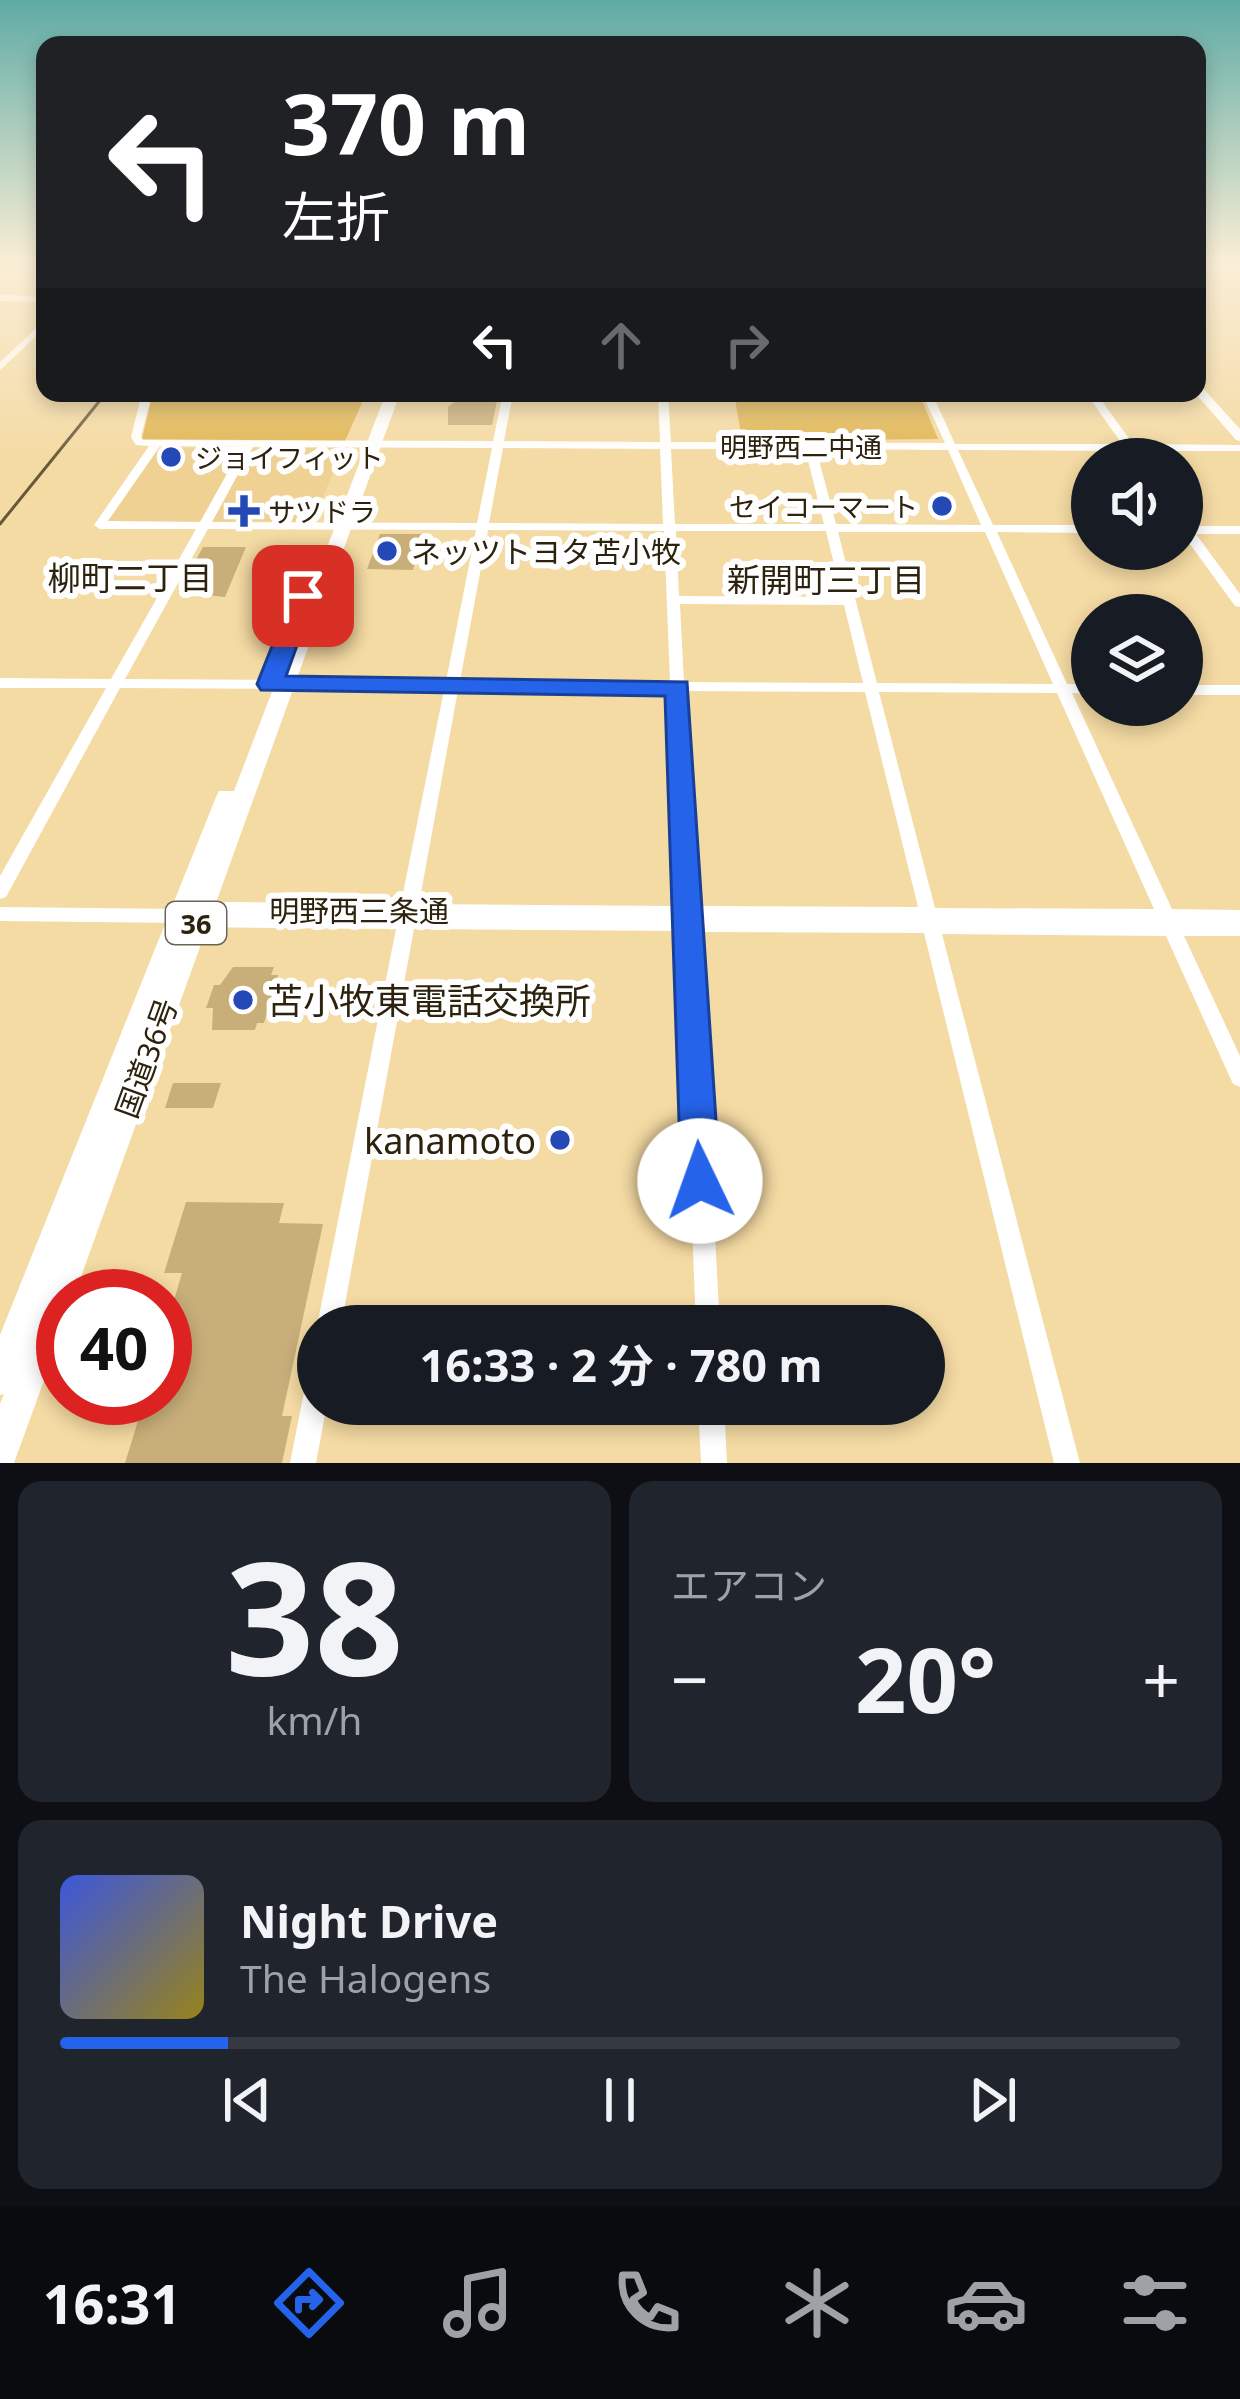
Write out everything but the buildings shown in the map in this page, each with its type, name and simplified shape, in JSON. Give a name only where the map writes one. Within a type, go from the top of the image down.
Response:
[{"type":"highway","name":"国道36号","points":[[0,1453],[379,402]]},
{"type":"highway","name":"国道36号","points":[[367,444],[388,402]]},
{"type":"highway","name":"国道36号","points":[[0,1378],[192,916]]},
{"type":"main road","points":[[1206,388],[1240,422]]},
{"type":"main road","points":[[1206,391],[1240,437]]},
{"type":"street","points":[[0,367],[6,355],[36,330]]},
{"type":"street","points":[[145,402],[136,437],[140,443],[157,443]]},
{"type":"street","points":[[333,1305],[506,402]]},
{"type":"street","points":[[665,402],[706,1305]]},
{"type":"street","points":[[931,402],[1240,1078]]},
{"type":"street","points":[[1097,402],[1123,438]]},
{"type":"street","points":[[157,443],[100,525],[1071,530]]},
{"type":"street","name":"明野西二中通","points":[[157,443],[1071,447]]},
{"type":"street","points":[[0,892],[249,444]]},
{"type":"street","points":[[810,446],[1067,1463]]},
{"type":"street","name":"明野西二中通","points":[[1203,448],[1240,448]]},
{"type":"street","points":[[1203,529],[1240,530]]},
{"type":"street","points":[[1203,553],[1240,603]]},
{"type":"street","points":[[672,600],[849,601]]},
{"type":"street","points":[[0,683],[1071,689]]},
{"type":"street","points":[[1203,690],[1240,690]]},
{"type":"street","name":"明野西三条通","points":[[0,914],[1169,923],[1240,929]]},
{"type":"street","name":"明野西三条通","points":[[1169,923],[1240,917]]},
{"type":"street","points":[[303,1463],[310,1425]]},
{"type":"street","points":[[712,1425],[714,1463]]},
{"type":"shaded area","points":[[151,402],[362,402],[345,441],[142,439]]},
{"type":"shaded area","points":[[736,402],[923,402],[938,439],[742,441]]},
{"type":"shaded area","points":[[159,448],[343,448],[313,521],[107,522]]},
{"type":"railway","points":[[0,524],[99,402]]},
{"type":"place","name":"ジョイフィット","points":[[171,457]]},
{"type":"place","name":"セイコーマート","points":[[942,506]]},
{"type":"place","name":"サツドラ","points":[[244,511]]},
{"type":"place","name":"ネッツトヨタ苫小牧","points":[[387,551]]},
{"type":"place","name":"苫小牧東電話交換所","points":[[243,1000]]},
{"type":"place","name":"kanamoto","points":[[560,1140]]},
{"type":"district","name":"柳町二丁目","points":[[130,577]]},
{"type":"district","name":"新開町三丁目","points":[[826,579]]},
{"type":"route","points":[[303,596],[270,684],[678,688],[700,1181]]}]
